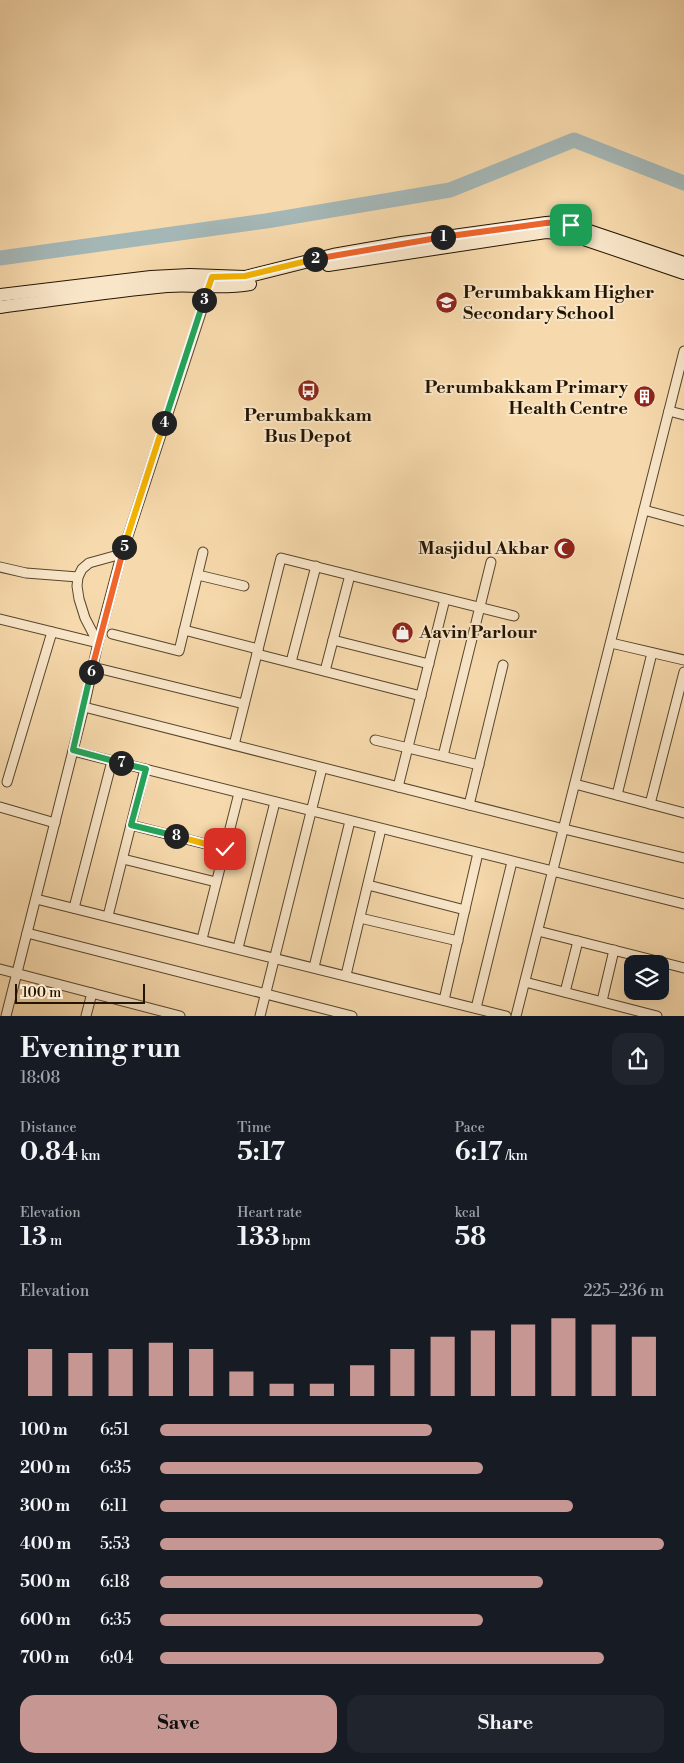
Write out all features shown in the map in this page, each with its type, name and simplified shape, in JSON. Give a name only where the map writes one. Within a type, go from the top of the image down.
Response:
[{"type":"street","points":[[0,307],[245,276],[333,255],[552,222],[585,229],[684,263]]},
{"type":"street","points":[[0,296],[151,277],[190,276],[211,281],[245,285],[331,264],[546,232],[569,234],[684,273]]},
{"type":"street","points":[[6,1016],[122,552],[211,281]]},
{"type":"street","points":[[516,1016],[669,411],[681,376],[684,351]]},
{"type":"street","points":[[669,411],[684,415]]},
{"type":"street","points":[[644,510],[684,521]]},
{"type":"street","points":[[98,643],[85,618],[79,599],[78,577],[82,569],[89,563],[118,555],[122,552]]},
{"type":"street","points":[[112,634],[179,651],[203,552]]},
{"type":"street","points":[[234,745],[281,558],[514,616]]},
{"type":"street","points":[[443,756],[490,562]]},
{"type":"street","points":[[291,662],[316,566]]},
{"type":"street","points":[[0,567],[26,574],[78,577]]},
{"type":"street","points":[[198,575],[244,586]]},
{"type":"street","points":[[325,671],[350,575]]},
{"type":"street","points":[[398,787],[445,599]]},
{"type":"street","points":[[0,619],[98,643]]},
{"type":"street","points":[[184,630],[291,662],[421,696]]},
{"type":"street","points":[[7,782],[52,632]]},
{"type":"street","points":[[333,640],[429,664]]},
{"type":"street","points":[[611,643],[684,660]]},
{"type":"street","points":[[617,795],[652,653]]},
{"type":"street","points":[[469,805],[504,665]]},
{"type":"street","points":[[101,668],[244,704]]},
{"type":"street","points":[[650,804],[684,672]]},
{"type":"street","points":[[84,707],[684,858]]},
{"type":"street","points":[[375,740],[479,765]]},
{"type":"street","points":[[73,750],[684,904]]},
{"type":"street","points":[[74,908],[112,761]]},
{"type":"street","points":[[260,1016],[322,768]]},
{"type":"street","points":[[108,916],[146,769]]},
{"type":"street","points":[[575,784],[684,812]]},
{"type":"street","points":[[202,939],[239,793]]},
{"type":"street","points":[[238,948],[275,802]]},
{"type":"street","points":[[0,807],[54,823]]},
{"type":"street","points":[[314,967],[350,821]]},
{"type":"street","points":[[131,825],[225,849]]},
{"type":"street","points":[[346,975],[381,829]]},
{"type":"street","points":[[444,1000],[478,853]]},
{"type":"street","points":[[123,859],[216,882]]},
{"type":"street","points":[[476,1008],[512,862]]},
{"type":"street","points":[[368,886],[465,910]]},
{"type":"street","points":[[36,899],[275,957],[501,1015]]},
{"type":"street","points":[[360,918],[458,941]]},
{"type":"street","points":[[538,931],[684,968]]},
{"type":"street","points":[[27,933],[352,1016]]},
{"type":"street","points":[[565,992],[578,941]]},
{"type":"street","points":[[602,1001],[614,950]]},
{"type":"street","points":[[0,969],[92,993],[146,1011],[180,1016]]},
{"type":"street","points":[[525,982],[657,1016]]},
{"type":"street","points":[[86,1016],[92,993]]},
{"type":"waterway","points":[[0,258],[266,221],[450,190],[574,140],[684,183]]},
{"type":"place","name":"Perumbakkam Higher Secondary School","points":[[447,302]]},
{"type":"place","name":"Perumbakkam Bus Depot","points":[[308,390]]},
{"type":"place","name":"Perumbakkam Primary Health Centre","points":[[644,397]]},
{"type":"place","name":"Masjidul Akbar","points":[[565,548]]},
{"type":"place","name":"Aavin Parlour","points":[[403,632]]},
{"type":"route","points":[[225,849],[131,825],[146,769],[73,750],[92,664],[122,552],[212,277],[245,276],[333,255],[509,227],[559,222],[571,225]]}]
